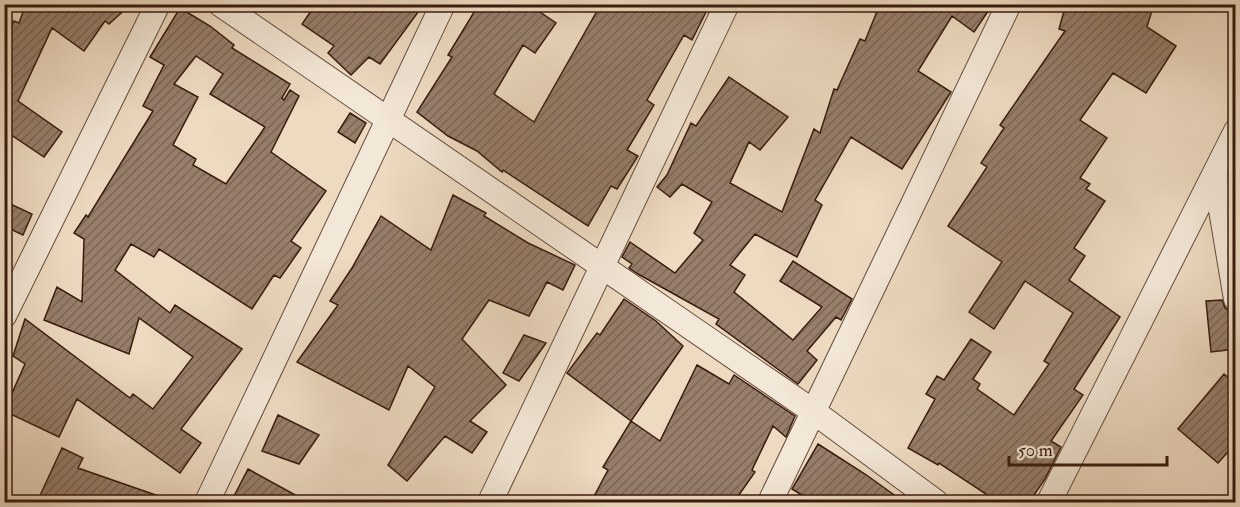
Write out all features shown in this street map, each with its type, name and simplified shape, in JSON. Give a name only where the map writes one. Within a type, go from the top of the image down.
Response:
[{"type":"street","points":[[4,316],[158,4]]},
{"type":"street","points":[[220,4],[814,412],[936,502]]},
{"type":"street","points":[[207,502],[443,4]]},
{"type":"street","points":[[490,502],[727,4]]},
{"type":"street","points":[[770,502],[1009,4]]},
{"type":"street","points":[[1049,502],[1236,131]]},
{"type":"street","points":[[1215,174],[1236,299]]},
{"type":"building","points":[[26,4],[131,4],[109,24],[105,21],[84,51],[52,28],[18,101],[62,132],[44,157],[4,130],[4,41],[14,21],[19,23]]},
{"type":"building","points":[[316,4],[424,4],[380,64],[369,57],[351,75],[328,53],[334,46],[302,24]]},
{"type":"building","points":[[479,4],[528,4],[556,23],[535,53],[523,45],[494,94],[534,122],[601,4],[710,4],[692,40],[684,35],[647,100],[654,105],[627,150],[638,156],[617,189],[611,186],[588,226],[503,170],[502,172],[477,151],[448,136],[417,112],[452,57],[448,55]]},
{"type":"building","points":[[880,4],[993,4],[974,32],[952,16],[918,71],[951,92],[902,169],[851,137],[815,200],[822,205],[797,257],[755,234],[730,265],[745,275],[734,292],[793,340],[822,307],[780,281],[793,261],[852,299],[841,320],[836,317],[807,351],[817,360],[798,384],[716,324],[719,319],[638,274],[629,268],[632,264],[622,257],[630,242],[675,273],[703,240],[694,233],[712,202],[682,184],[670,197],[657,187],[667,175],[691,123],[696,126],[729,77],[788,117],[760,150],[749,142],[730,183],[782,212],[814,129],[820,133],[834,89],[837,90],[860,39],[865,41]]},
{"type":"building","points":[[1066,4],[1144,4],[1153,7],[1147,27],[1176,46],[1146,93],[1113,73],[1080,120],[1107,138],[1080,178],[1090,184],[1086,189],[1105,201],[1074,248],[1085,256],[1069,280],[1120,317],[1074,389],[1083,395],[1051,441],[1061,447],[1045,479],[1029,502],[998,502],[939,463],[938,465],[908,448],[935,399],[926,394],[937,376],[944,380],[971,339],[991,352],[973,379],[980,384],[977,389],[1014,415],[1049,364],[1044,361],[1073,313],[1025,281],[994,329],[969,312],[1002,262],[948,226],[987,167],[981,163],[1004,128],[1000,125],[1065,31],[1059,29]]},
{"type":"building","points":[[180,8],[210,26],[234,45],[232,48],[290,84],[282,98],[284,100],[290,90],[299,96],[271,152],[326,191],[291,241],[301,248],[280,278],[274,275],[252,309],[159,249],[154,257],[131,244],[115,270],[170,313],[175,305],[242,349],[181,429],[201,443],[180,473],[77,399],[59,437],[4,411],[25,364],[13,356],[25,319],[130,398],[133,394],[153,409],[193,357],[139,318],[129,354],[44,320],[57,287],[82,302],[84,239],[74,233],[86,215],[88,217],[153,111],[143,106],[164,65],[150,57]],"holes":[[[196,56],[223,74],[210,94],[265,127],[226,184],[193,165],[196,159],[173,145],[198,97],[174,84]]]},
{"type":"building","points":[[350,113],[366,123],[355,143],[338,132]]},
{"type":"building","points":[[453,195],[486,213],[484,216],[528,243],[575,265],[563,290],[547,282],[529,316],[489,300],[462,339],[506,385],[470,421],[487,432],[472,453],[445,436],[407,481],[388,465],[435,387],[408,366],[389,410],[297,362],[338,305],[330,301],[352,268],[381,216],[431,250]]},
{"type":"building","points":[[4,201],[32,214],[23,235],[4,226]]},
{"type":"building","points":[[624,299],[656,321],[683,346],[631,421],[567,373],[597,333],[600,335]]},
{"type":"building","points":[[1222,300],[1225,308],[1232,312],[1236,349],[1211,352],[1206,301]]},
{"type":"building","points":[[524,335],[546,343],[519,381],[503,373]]},
{"type":"building","points":[[697,365],[729,384],[734,375],[795,416],[786,437],[773,426],[752,470],[755,472],[734,502],[591,502],[608,470],[603,467],[631,421],[660,441]]},
{"type":"building","points":[[1224,374],[1236,384],[1236,443],[1218,463],[1178,429]]},
{"type":"building","points":[[278,415],[319,435],[299,464],[262,451]]},
{"type":"building","points":[[818,444],[904,502],[813,502],[792,489]]},
{"type":"building","points":[[62,448],[83,458],[78,468],[170,500],[169,502],[37,502]]},
{"type":"building","points":[[248,469],[308,502],[231,502]]}]
